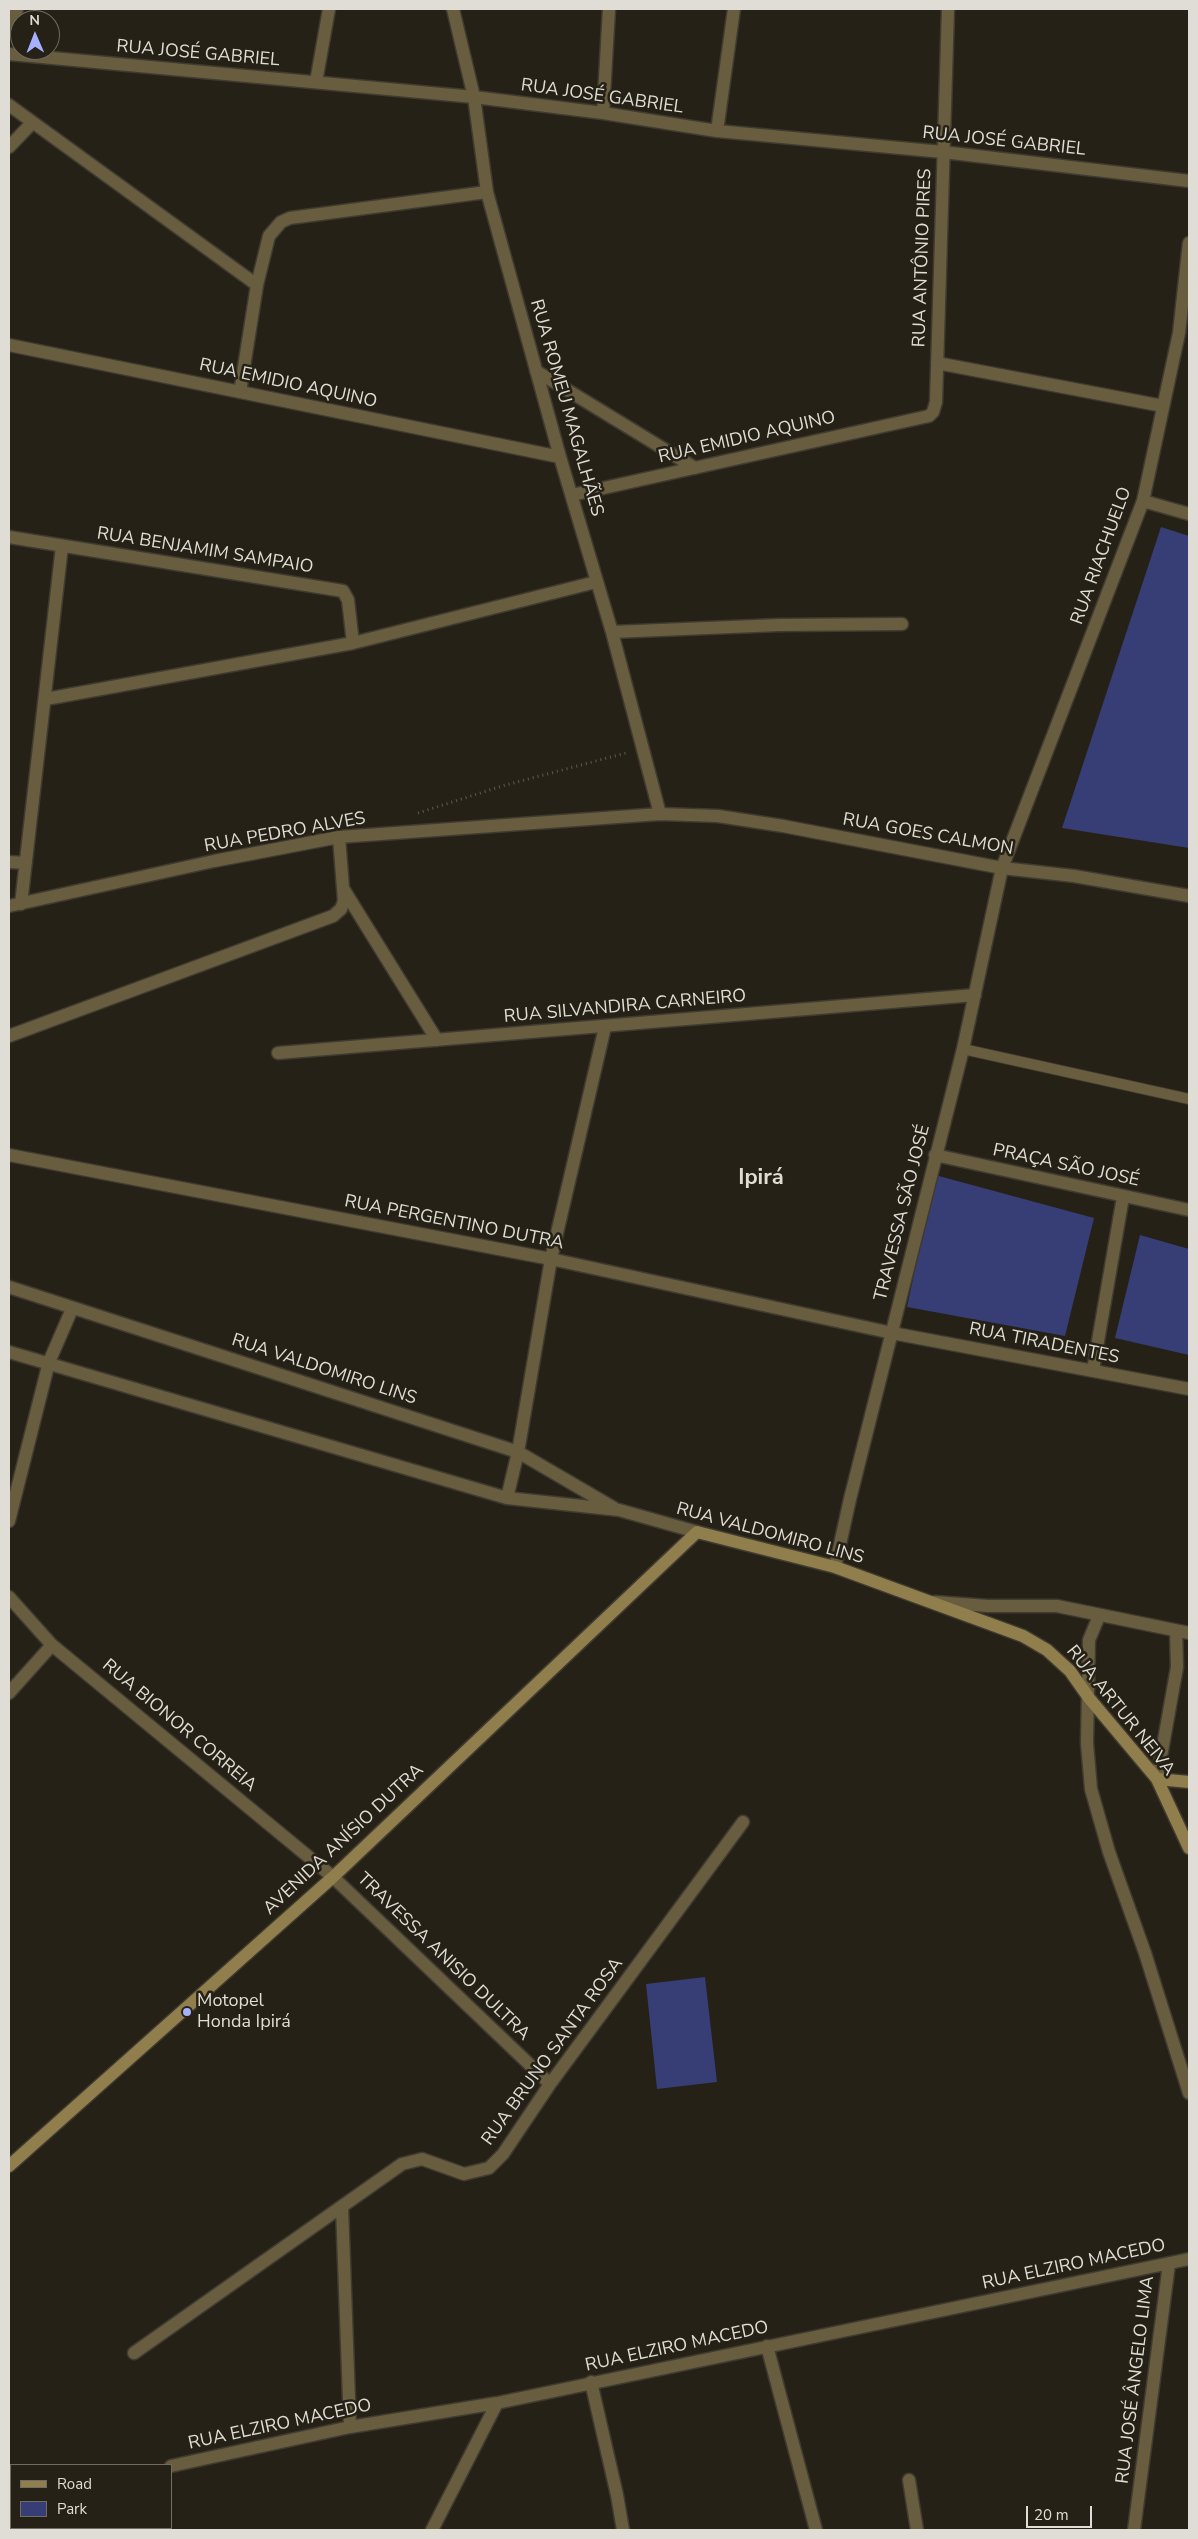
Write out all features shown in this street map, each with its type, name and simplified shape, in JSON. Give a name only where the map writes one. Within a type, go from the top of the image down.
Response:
[{"type":"main road","name":"RUA VALDOMIRO LINS","points":[[697,1532],[836,1567],[1023,1636]]},
{"type":"main road","name":"AVENIDA ANÍSIO DUTRA","points":[[9,2166],[333,1876],[697,1532]]},
{"type":"main road","name":"RUA ARTUR NEIVA","points":[[1023,1636],[1047,1650],[1070,1671],[1089,1698],[1156,1779],[1189,1848]]},
{"type":"main road","points":[[1156,1779],[1189,1782]]},
{"type":"street","points":[[9,30],[17,9]]},
{"type":"street","points":[[316,82],[329,9]]},
{"type":"street","name":"RUA ROMEU MAGALHÃES","points":[[453,9],[474,97],[487,192],[560,458],[612,632],[660,814]]},
{"type":"street","points":[[603,113],[609,9]]},
{"type":"street","points":[[717,131],[734,9]]},
{"type":"street","name":"RUA ANTÔNIO PIRES","points":[[929,416],[936,408],[948,9]]},
{"type":"street","name":"RUA JOSÉ GABRIEL","points":[[9,54],[474,97],[603,113],[717,131],[943,152],[1189,180]]},
{"type":"street","points":[[9,105],[257,285]]},
{"type":"street","points":[[9,147],[32,123]]},
{"type":"street","points":[[240,392],[257,285],[269,236],[280,222],[290,218],[487,192]]},
{"type":"street","name":"RUA RIACHUELO","points":[[1002,868],[1143,501],[1163,406],[1184,334],[1189,243]]},
{"type":"street","name":"RUA EMIDIO AQUINO","points":[[9,345],[560,458]]},
{"type":"street","points":[[937,363],[1163,406]]},
{"type":"street","points":[[536,371],[695,468]]},
{"type":"street","name":"RUA EMIDIO AQUINO","points":[[572,495],[929,416]]},
{"type":"street","points":[[1143,501],[1189,514]]},
{"type":"street","name":"RUA BENJAMIM SAMPAIO","points":[[9,537],[343,591],[348,600],[353,643]]},
{"type":"street","points":[[15,905],[26,863],[62,546]]},
{"type":"street","points":[[46,699],[353,643],[596,582]]},
{"type":"street","points":[[612,632],[779,625],[902,624]]},
{"type":"street","name":"RUA GOES CALMON","points":[[660,814],[718,816],[782,826],[1002,868],[1074,876],[1189,896]]},
{"type":"street","name":"RUA PEDRO ALVES","points":[[15,905],[214,861],[338,837],[660,814]]},
{"type":"street","points":[[9,1036],[333,916],[340,910],[344,901],[338,837]]},
{"type":"street","points":[[9,862],[26,863]]},
{"type":"street","name":"TRAVESSA SÃO JOSÉ","points":[[836,1567],[850,1499],[935,1156],[964,1049],[1002,868]]},
{"type":"street","points":[[344,890],[437,1040]]},
{"type":"street","name":"RUA SILVANDIRA CARNEIRO","points":[[278,1053],[975,995]]},
{"type":"street","points":[[508,1498],[518,1452],[551,1259],[605,1027]]},
{"type":"street","name":"RUA PERGENTINO DUTRA","points":[[9,1155],[551,1259],[892,1333]]},
{"type":"street","name":"PRAÇA SÃO JOSÉ","points":[[935,1156],[1189,1210]]},
{"type":"street","points":[[1093,1370],[1123,1197]]},
{"type":"street","name":"RUA VALDOMIRO LINS","points":[[9,1287],[72,1309],[518,1452],[619,1510]]},
{"type":"street","points":[[9,1521],[49,1362],[72,1309]]},
{"type":"street","name":"RUA TIRADENTES","points":[[892,1333],[1189,1389]]},
{"type":"street","name":"RUA VALDOMIRO LINS","points":[[9,1352],[49,1362],[437,1479],[508,1498],[619,1510],[697,1532]]},
{"type":"street","name":"RUA BIONOR CORREIA","points":[[9,1597],[52,1645],[333,1876]]},
{"type":"street","points":[[927,1601],[988,1606],[1057,1606],[1189,1633]]},
{"type":"street","points":[[1099,1616],[1089,1640],[1087,1743],[1091,1789],[1109,1852],[1145,1953],[1189,2093]]},
{"type":"street","points":[[1156,1779],[1177,1667],[1176,1631]]},
{"type":"street","points":[[9,1693],[52,1645]]},
{"type":"street","name":"RUA BRUNO SANTA ROSA","points":[[134,2353],[402,2164],[422,2159],[464,2174],[489,2168],[503,2154],[550,2084],[742,1822]]},
{"type":"street","name":"TRAVESSA ANISIO DULTRA","points":[[333,1876],[550,2084]]},
{"type":"street","points":[[342,2207],[350,2428]]},
{"type":"street","name":"RUA ELZIRO MACEDO","points":[[172,2466],[350,2428],[497,2403],[1189,2259]]},
{"type":"street","name":"RUA JOSÉ ÂNGELO LIMA","points":[[1134,2530],[1169,2264]]},
{"type":"street","points":[[767,2346],[816,2530]]},
{"type":"street","points":[[591,2382],[617,2494],[622,2530]]},
{"type":"street","points":[[432,2530],[497,2403]]},
{"type":"street","points":[[909,2480],[917,2530]]},
{"type":"lane","points":[[964,1049],[1189,1098]]},
{"type":"path","points":[[411,815],[502,786],[644,749]]},
{"type":"green space","points":[[1161,527],[1189,536],[1189,848],[1062,828]]},
{"type":"green space","points":[[935,1175],[1094,1218],[1065,1336],[907,1307]]},
{"type":"green space","points":[[1140,1235],[1189,1249],[1189,1355],[1115,1338]]},
{"type":"green space","points":[[705,1977],[717,2082],[657,2089],[646,1984]]},
{"type":"place","name":"Motopel Honda Ipirá","points":[[187,2012]]},
{"type":"district","name":"Ipirá","points":[[761,1179]]}]
